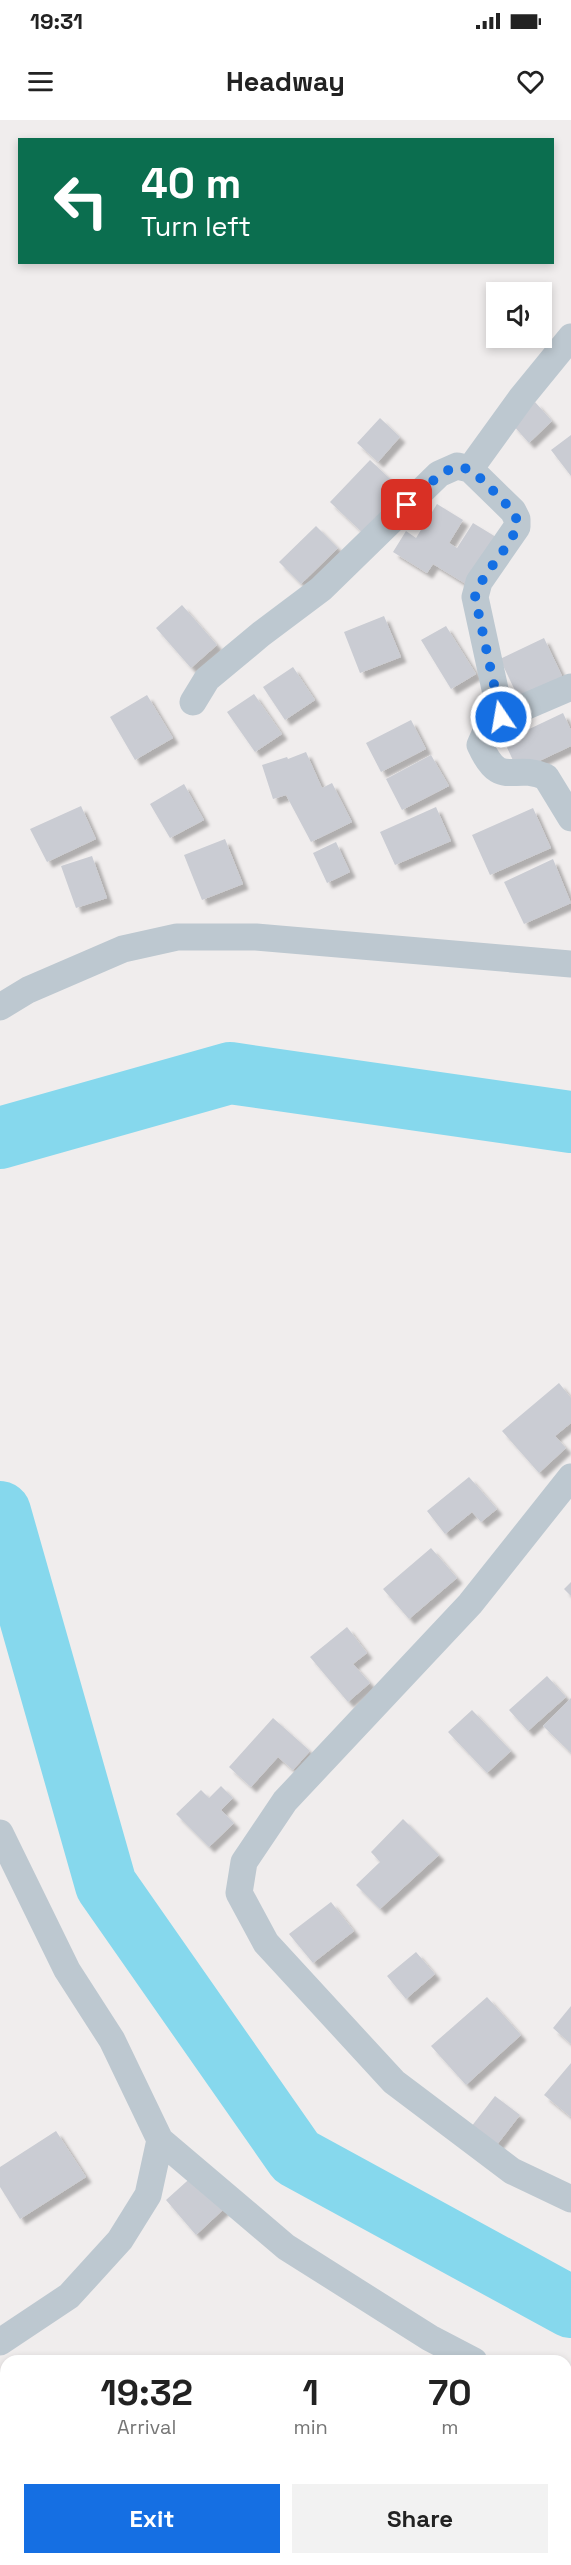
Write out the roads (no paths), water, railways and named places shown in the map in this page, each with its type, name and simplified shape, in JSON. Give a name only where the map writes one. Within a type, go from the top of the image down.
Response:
[{"type":"street","points":[[470,469],[522,397],[571,337]]},
{"type":"street","points":[[193,702],[207,679],[261,634],[321,589],[439,474],[456,466],[470,469],[513,511],[517,519],[517,526],[505,546],[479,582],[475,597],[501,717]]},
{"type":"street","points":[[571,687],[501,717],[488,727],[480,745],[489,763],[504,774],[531,772],[546,777],[571,818]]},
{"type":"street","points":[[0,1007],[28,990],[123,949],[177,937],[256,937],[571,964]]},
{"type":"street","points":[[571,1477],[470,1604],[285,1801],[244,1862],[239,1893],[266,1943],[394,2082],[512,2171],[571,2199]]},
{"type":"street","points":[[0,1833],[67,1970],[112,2040],[160,2140],[286,2247],[430,2338],[463,2355]]},
{"type":"street","points":[[0,2342],[69,2296],[120,2240],[148,2195],[160,2140]]},
{"type":"waterway","points":[[0,1138],[230,1073],[571,1122]]},
{"type":"waterway","points":[[0,1512],[106,1885],[296,2157],[571,2307]]}]
